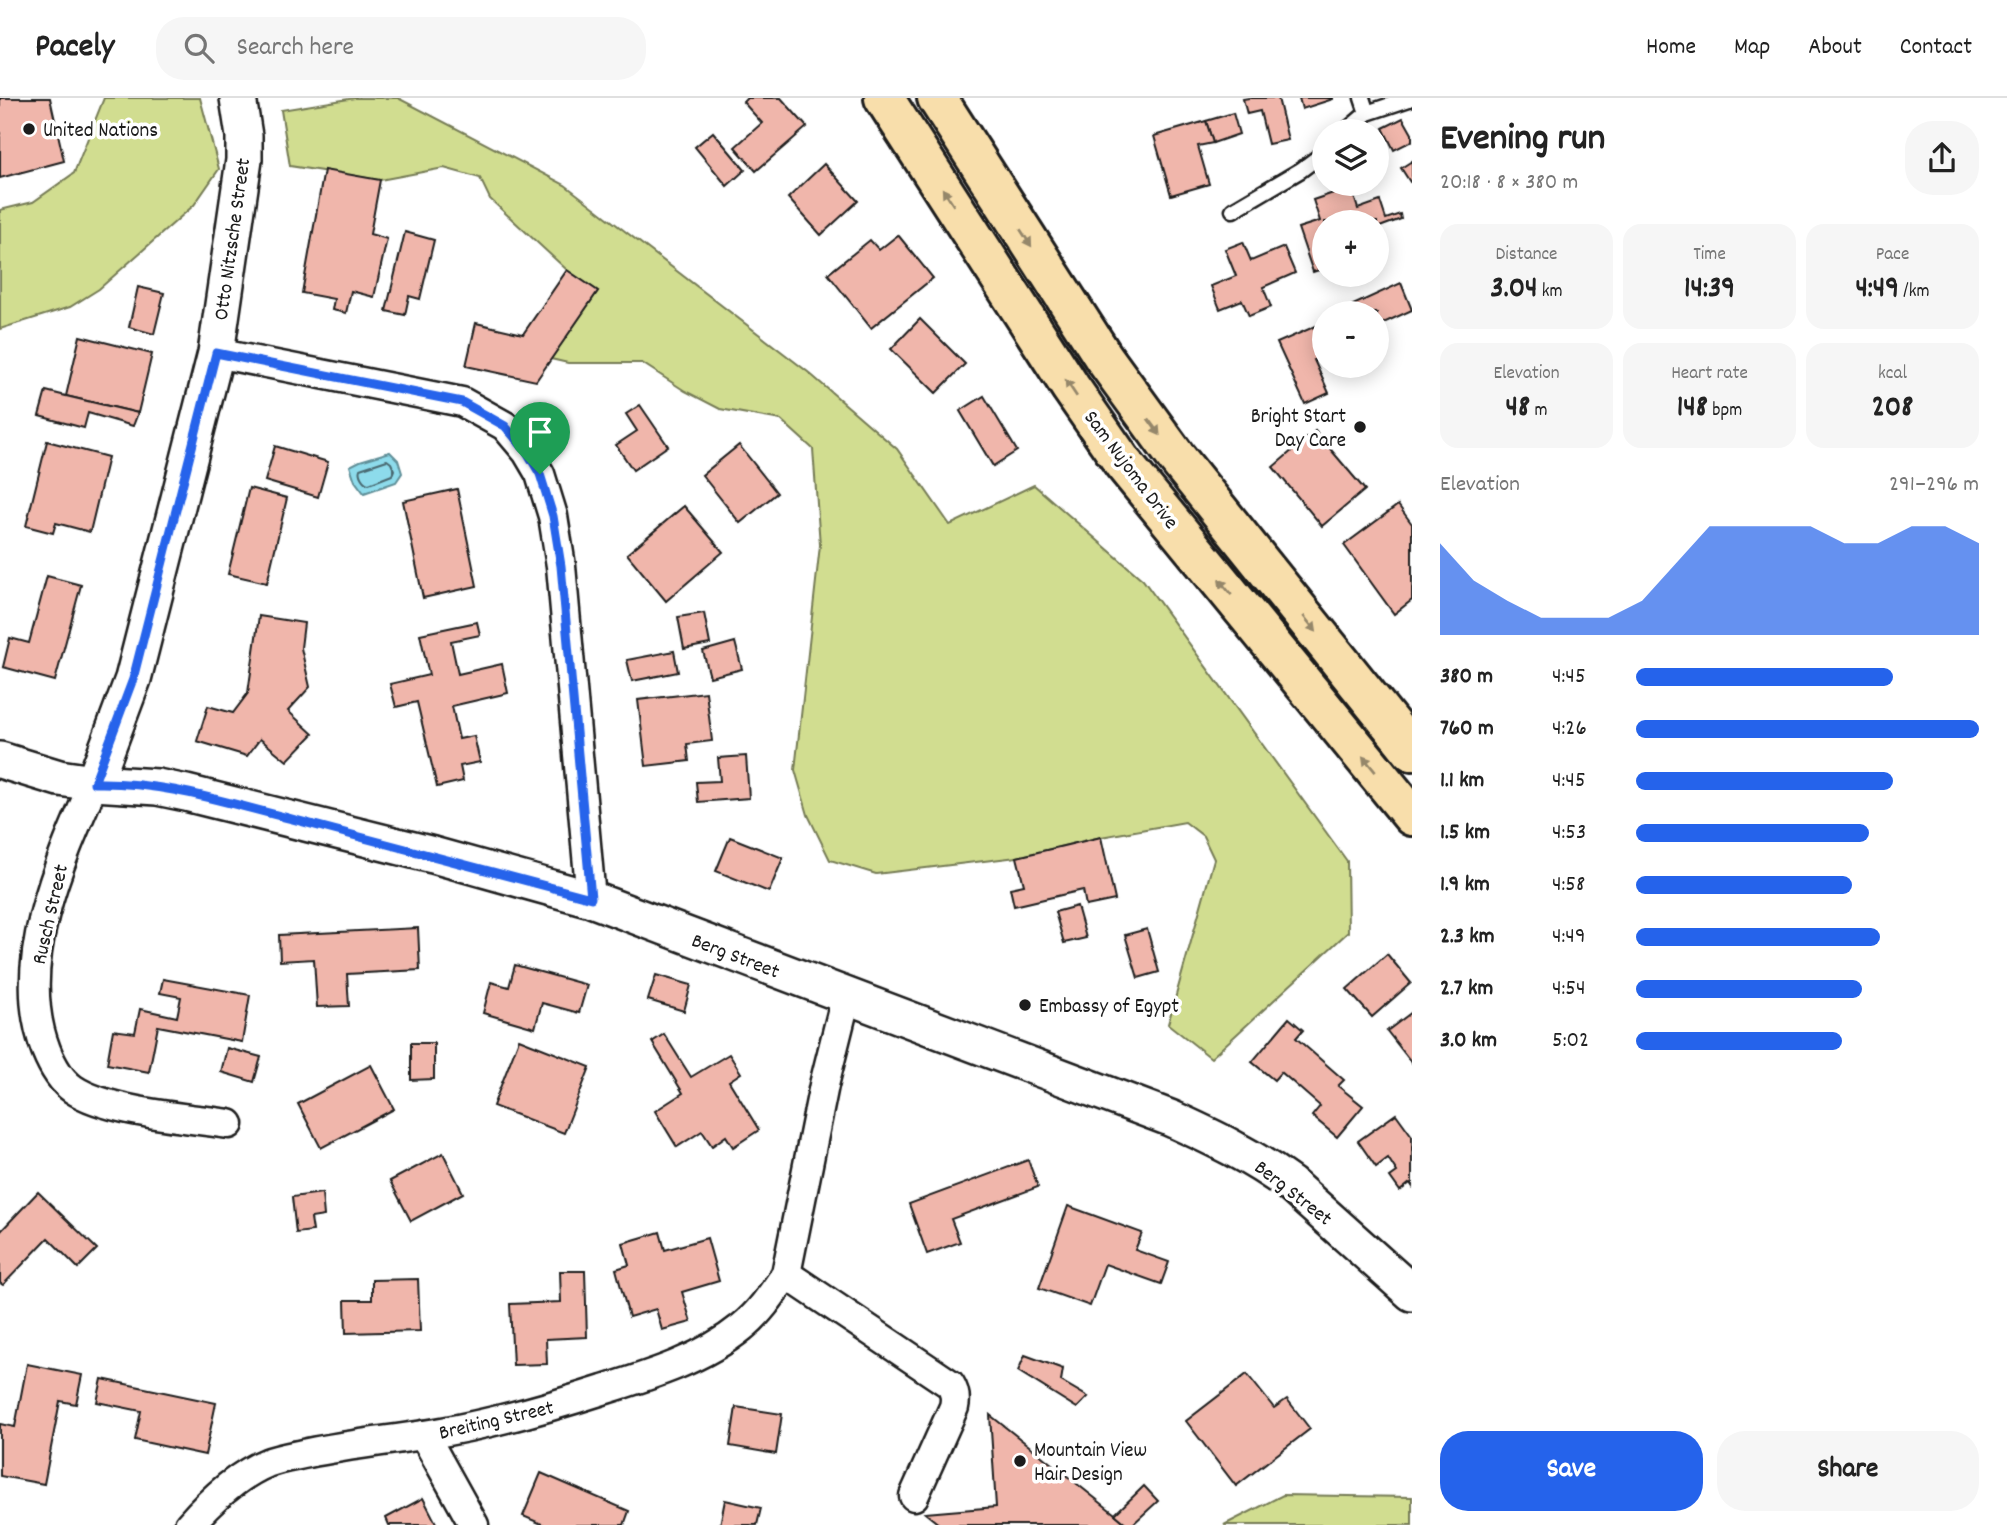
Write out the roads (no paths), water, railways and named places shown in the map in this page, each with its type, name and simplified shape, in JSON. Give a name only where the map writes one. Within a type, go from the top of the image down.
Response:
[{"type":"highway","name":"Sam Nujoma Drive","points":[[884,98],[1071,388],[1123,463],[1412,816]]},
{"type":"highway","name":"Sam Nujoma Drive","points":[[937,98],[1024,236],[1128,391],[1176,457],[1412,751]]},
{"type":"street","name":"Otto Nitzsche Street","points":[[94,783],[133,679],[216,353],[244,160],[244,136],[238,98]]},
{"type":"street","points":[[216,353],[462,402],[505,426],[527,452],[540,474],[553,516],[561,566],[591,898]]},
{"type":"street","name":"Berg Street","points":[[0,760],[59,778],[129,784],[186,793],[591,898],[1170,1118],[1224,1143],[1290,1184],[1412,1293]]},
{"type":"street","name":"Rusch Street","points":[[94,783],[64,850],[36,951],[34,999],[46,1049],[63,1080],[75,1091],[125,1107],[229,1124]]},
{"type":"street","name":"Breiting Street","points":[[189,1525],[200,1512],[245,1475],[267,1463],[332,1448],[496,1422],[564,1403],[676,1364],[715,1346],[744,1326],[769,1299],[786,1274],[824,1085],[846,997]]},
{"type":"street","points":[[786,1274],[950,1384],[953,1389],[956,1399],[954,1407],[914,1496]]},
{"type":"street","points":[[424,1435],[474,1525]]},
{"type":"lane","points":[[1362,98],[1367,113]]},
{"type":"lane","points":[[1360,119],[1367,113],[1412,98]]},
{"type":"lane","points":[[1233,210],[1312,162]]},
{"type":"water","points":[[390,452],[398,460],[402,473],[396,482],[364,493],[355,481],[350,466]]},
{"type":"place","name":"United Nations","points":[[29,129]]},
{"type":"place","name":"Bright Start Day Care","points":[[1360,427]]},
{"type":"place","name":"Embassy of Egypt","points":[[1025,1005]]},
{"type":"place","name":"Mountain View Hair Design","points":[[1020,1461]]}]
